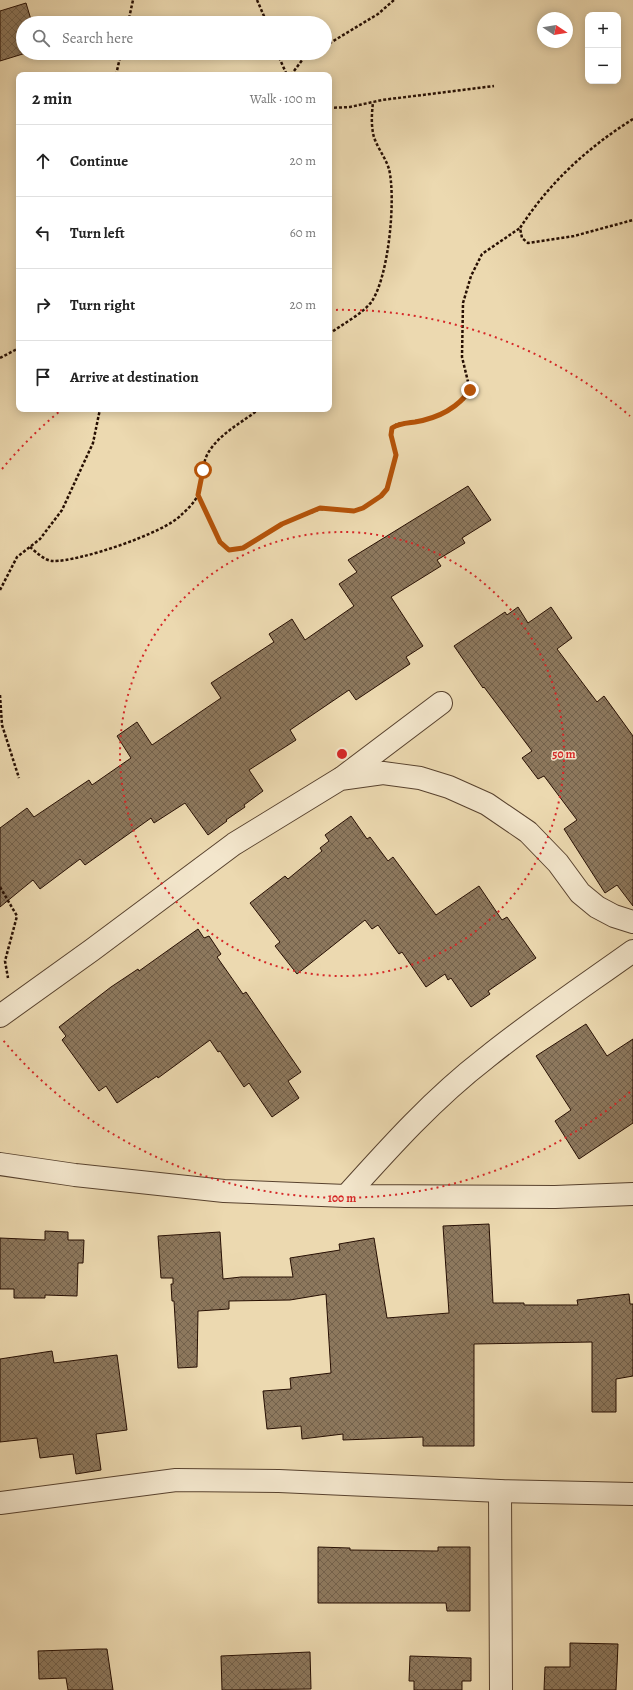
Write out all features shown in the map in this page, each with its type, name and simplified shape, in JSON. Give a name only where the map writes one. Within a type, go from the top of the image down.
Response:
[{"type":"street","points":[[6,1011],[92,950],[234,844],[340,779],[440,704]]},
{"type":"street","points":[[340,779],[382,773],[420,778],[449,787],[487,804],[528,832],[558,863],[580,893],[597,907],[614,916],[633,922]]},
{"type":"street","points":[[346,1196],[397,1139],[440,1097],[485,1058],[633,951]]},
{"type":"street","points":[[0,1164],[75,1175],[224,1191],[346,1196],[555,1197],[633,1194]]},
{"type":"street","points":[[0,1503],[176,1480],[279,1481],[500,1491],[633,1494]]},
{"type":"street","points":[[500,1491],[500,1690]]},
{"type":"path","points":[[130,16],[133,0]]},
{"type":"path","points":[[257,0],[264,16]]},
{"type":"path","points":[[332,42],[378,14],[394,0]]},
{"type":"path","points":[[117,72],[119,60]]},
{"type":"path","points":[[280,60],[286,72]]},
{"type":"path","points":[[293,72],[302,60]]},
{"type":"path","points":[[332,108],[350,107],[373,102],[494,86]]},
{"type":"path","points":[[332,332],[360,313],[372,301],[386,259],[391,224],[392,183],[387,162],[373,134],[371,119],[373,102]]},
{"type":"path","points":[[198,495],[220,542],[229,550],[243,548],[282,524],[320,508],[354,511],[363,508],[381,496],[387,489],[396,455],[391,435],[392,428],[398,424],[429,419],[449,410],[463,400],[470,390],[462,357],[463,303],[471,276],[482,254],[520,228],[529,213],[565,171],[588,151],[633,119]]},
{"type":"path","points":[[520,228],[522,238],[528,243],[574,236],[633,220]]},
{"type":"path","points":[[0,358],[16,350]]},
{"type":"path","points":[[0,590],[18,557],[40,539],[62,510],[93,443],[99,412]]},
{"type":"path","points":[[30,547],[52,561],[108,550],[150,533],[180,517],[198,495],[210,449],[224,435],[255,412]]},
{"type":"path","points":[[0,695],[2,725],[19,778]]},
{"type":"path","points":[[0,887],[17,916],[5,961],[6,1011]]},
{"type":"building","points":[[26,3],[30,16],[16,16],[16,56],[0,61],[0,11]]},
{"type":"building","points":[[468,486],[491,520],[462,538],[465,543],[437,560],[441,566],[391,597],[423,646],[406,657],[410,664],[356,700],[349,690],[290,730],[296,740],[249,770],[263,791],[244,805],[245,807],[208,835],[185,803],[154,823],[151,818],[85,865],[80,859],[40,889],[33,880],[0,907],[0,828],[27,808],[34,817],[89,780],[92,785],[131,758],[117,736],[137,722],[152,745],[221,698],[211,683],[274,642],[269,634],[292,619],[305,640],[354,606],[339,584],[357,572],[348,560]]},
{"type":"building","points":[[518,607],[528,623],[551,607],[572,638],[557,649],[597,702],[604,696],[633,736],[633,906],[617,885],[605,893],[564,829],[577,820],[544,776],[538,779],[522,758],[532,751],[484,687],[483,688],[454,646],[505,612],[507,615]]},
{"type":"building","points":[[351,816],[367,839],[370,837],[388,861],[393,857],[436,915],[479,886],[502,920],[507,917],[536,958],[488,991],[490,994],[471,1007],[451,978],[448,980],[445,974],[426,987],[402,952],[399,954],[378,925],[372,929],[365,920],[297,974],[275,946],[280,942],[250,903],[285,876],[288,879],[322,851],[320,848],[329,841],[325,835]]},
{"type":"building","points":[[198,929],[204,938],[209,936],[221,954],[217,957],[243,994],[246,992],[301,1072],[288,1081],[299,1098],[272,1117],[249,1083],[244,1087],[220,1051],[218,1052],[210,1040],[158,1078],[157,1076],[117,1103],[106,1086],[99,1091],[62,1040],[66,1036],[59,1027],[111,987],[138,969],[139,971]]},
{"type":"building","points":[[586,1024],[607,1056],[633,1039],[633,1123],[579,1159],[555,1121],[571,1110],[536,1056]]},
{"type":"building","points":[[489,1224],[493,1303],[524,1303],[524,1305],[578,1305],[577,1300],[629,1294],[630,1304],[633,1304],[633,1376],[616,1379],[616,1412],[592,1412],[592,1342],[474,1344],[474,1446],[423,1446],[423,1437],[343,1440],[343,1434],[302,1439],[301,1426],[267,1429],[263,1391],[291,1389],[290,1378],[331,1373],[326,1294],[290,1300],[229,1301],[229,1309],[198,1311],[197,1367],[178,1368],[174,1301],[172,1301],[171,1284],[173,1284],[173,1278],[161,1278],[158,1236],[220,1232],[223,1279],[241,1277],[293,1277],[290,1258],[340,1250],[339,1244],[374,1238],[387,1318],[449,1313],[443,1226]]},
{"type":"building","points":[[45,1231],[68,1232],[68,1240],[84,1240],[83,1263],[78,1263],[77,1296],[45,1295],[45,1298],[14,1298],[14,1289],[0,1289],[0,1238],[45,1240]]},
{"type":"building","points":[[52,1351],[54,1363],[117,1355],[127,1430],[96,1434],[101,1470],[76,1474],[73,1454],[40,1458],[37,1438],[0,1442],[0,1359]]},
{"type":"building","points":[[318,1547],[350,1548],[350,1550],[438,1551],[438,1547],[470,1547],[470,1611],[447,1611],[446,1603],[318,1603]]},
{"type":"building","points":[[570,1643],[618,1644],[616,1690],[544,1690],[545,1667],[570,1667]]},
{"type":"building","points":[[107,1649],[113,1690],[68,1690],[66,1678],[39,1679],[38,1651]]},
{"type":"building","points":[[310,1652],[311,1689],[222,1690],[221,1656]]},
{"type":"building","points":[[410,1656],[471,1658],[471,1681],[462,1681],[462,1690],[414,1690],[414,1681],[409,1681]]},
{"type":"route","points":[[203,470],[198,495],[220,542],[229,550],[243,548],[282,524],[303,517],[320,508],[354,511],[372,503],[387,489],[392,472],[396,455],[391,435],[392,428],[398,424],[429,419],[449,410],[463,400],[470,390]]}]
